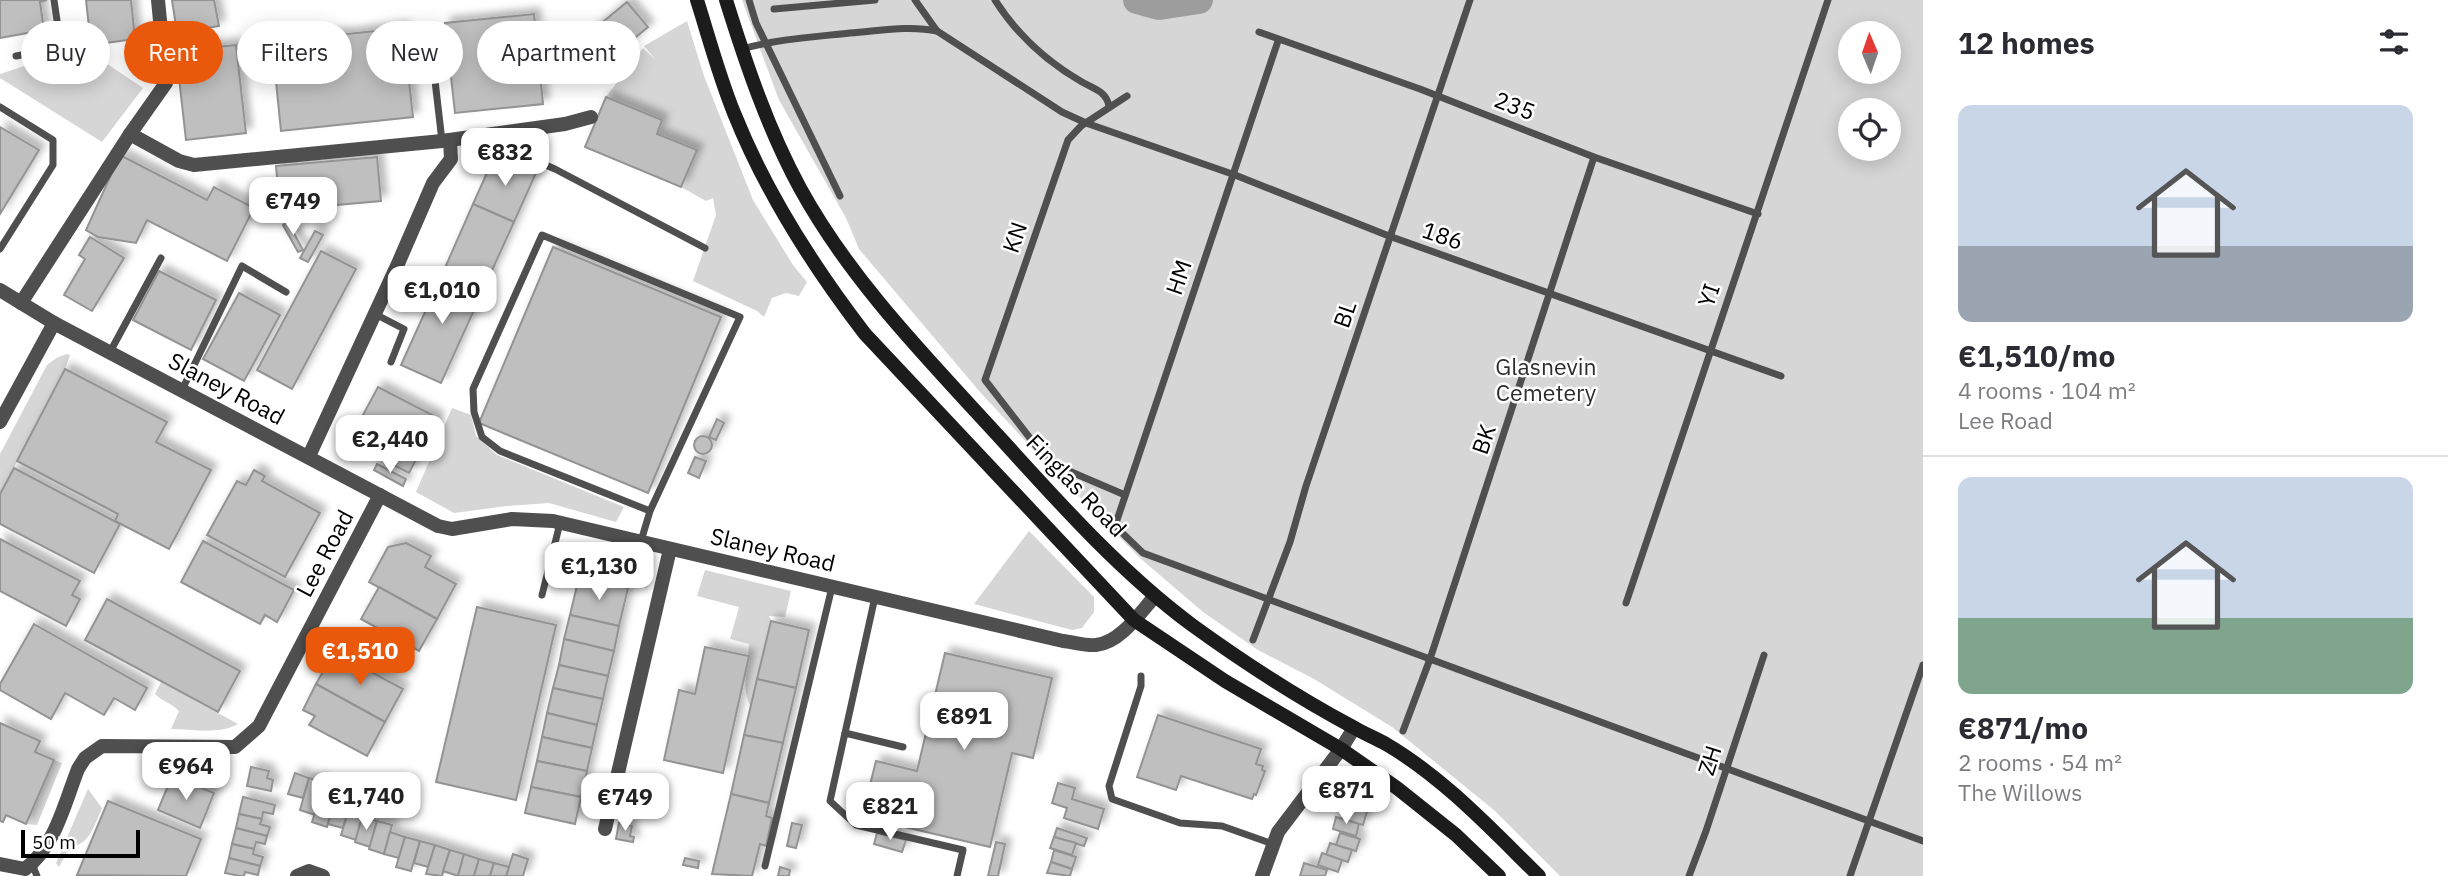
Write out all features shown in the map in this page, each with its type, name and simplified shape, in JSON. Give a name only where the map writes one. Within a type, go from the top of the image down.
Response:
[{"type":"main road","points":[[698,0],[733,110],[754,160],[829,287],[883,354],[1134,620],[1226,681],[1341,749],[1422,806],[1499,876]]},
{"type":"main road","name":"Finglas Road","points":[[726,0],[767,121],[795,178],[841,252],[894,320],[1048,491],[1155,596],[1275,682],[1386,744],[1444,786],[1539,876]]},
{"type":"street","points":[[21,303],[166,83],[158,0]]},
{"type":"street","points":[[130,134],[179,161],[194,165],[446,140],[565,124],[591,117]]},
{"type":"street","points":[[309,456],[433,183],[451,159],[446,140]]},
{"type":"street","name":"Slaney Road","points":[[0,290],[54,324],[438,526],[452,529],[512,519],[560,523],[1063,641],[1096,645],[1109,641],[1134,620],[1155,596]]},
{"type":"street","points":[[0,422],[54,324]]},
{"type":"street","name":"Lee Road","points":[[31,870],[46,848],[78,769],[85,758],[102,746],[235,747],[259,726],[380,495]]},
{"type":"street","points":[[606,829],[670,549]]},
{"type":"street","points":[[1262,876],[1278,832],[1354,728]]},
{"type":"street","points":[[0,864],[31,870]]},
{"type":"street","points":[[298,876],[309,871],[323,876]]},
{"type":"lane","points":[[16,56],[61,48],[54,0]]},
{"type":"lane","points":[[749,0],[766,43],[840,196]]},
{"type":"lane","points":[[774,9],[875,0]]},
{"type":"lane","points":[[915,0],[937,31],[1062,112],[1086,123]]},
{"type":"lane","points":[[995,0],[1005,16],[1038,50],[1060,68],[1104,93],[1109,106]]},
{"type":"lane","name":"BL","points":[[1253,640],[1270,600],[1389,236],[1470,0]]},
{"type":"lane","name":"YI","points":[[1626,603],[1828,0]]},
{"type":"lane","points":[[741,49],[766,43],[911,28],[937,31]]},
{"type":"lane","name":"235","points":[[1259,32],[1522,127],[1594,157],[1758,214]]},
{"type":"lane","name":"HM","points":[[1270,600],[1143,553],[1115,526],[1278,41]]},
{"type":"lane","points":[[437,84],[446,140]]},
{"type":"lane","name":"KN","points":[[1125,495],[1062,468],[1040,451],[985,380],[1068,140],[1086,123],[1127,96]]},
{"type":"lane","points":[[0,107],[53,140],[53,165],[0,249]]},
{"type":"lane","name":"186","points":[[1086,123],[1235,175],[1389,236],[1781,376]]},
{"type":"lane","points":[[494,134],[503,147],[555,169],[705,248]]},
{"type":"lane","name":"BK","points":[[1403,731],[1430,659],[1466,543],[1507,428],[1594,157]]},
{"type":"lane","points":[[641,542],[650,511],[740,317],[542,236],[473,389],[474,412],[482,437],[500,451],[650,511]]},
{"type":"lane","points":[[110,352],[161,258]]},
{"type":"lane","points":[[182,390],[242,266],[286,292]]},
{"type":"lane","points":[[375,314],[404,329],[391,362]]},
{"type":"lane","points":[[542,595],[560,523]]},
{"type":"lane","points":[[765,866],[832,586]]},
{"type":"lane","points":[[875,596],[830,801],[856,825],[963,850],[957,876]]},
{"type":"lane","points":[[1270,600],[1923,841]]},
{"type":"lane","name":"ZH","points":[[1689,876],[1764,655]]},
{"type":"lane","points":[[1850,876],[1923,665]]},
{"type":"lane","points":[[1141,676],[1141,686],[1109,786],[1112,799],[1180,823],[1222,826],[1273,844]]},
{"type":"lane","points":[[845,733],[903,747]]},
{"type":"green space","name":"Glasnevin Cemetery","points":[[742,0],[1923,0],[1923,876],[1560,876],[1495,811],[1392,727],[1314,679],[1258,650],[1203,612],[1140,558],[980,392],[859,249],[846,218],[779,100]]},
{"type":"green space","points":[[687,21],[704,76],[753,200],[793,265],[807,282],[799,296],[786,293],[772,298],[764,317],[757,311],[693,281],[716,215],[713,198],[706,201],[681,187],[695,150],[657,134],[662,120],[606,97],[616,84],[640,84],[640,52],[643,48],[655,59],[644,46]]},
{"type":"green space","points":[[110,66],[124,75],[124,84],[137,84],[143,88],[102,142],[0,78],[0,74],[21,67],[21,84],[110,84]]},
{"type":"green space","points":[[67,354],[70,355],[65,369],[0,494],[0,454],[47,365]]},
{"type":"green space","points":[[452,408],[471,415],[476,436],[497,455],[624,507],[616,522],[549,503],[454,513],[416,492]]},
{"type":"green space","points":[[1029,531],[1094,597],[1094,612],[1082,628],[1072,630],[974,604]]},
{"type":"green space","points":[[580,542],[654,559],[647,588],[573,570]]},
{"type":"green space","points":[[705,570],[791,591],[785,617],[769,616],[771,621],[751,708],[745,684],[749,644],[730,639],[739,607],[697,596]]},
{"type":"green space","points":[[161,682],[238,724],[214,730],[171,729],[179,711],[155,694]]},
{"type":"green space","points":[[54,760],[62,763],[37,825],[26,824]]},
{"type":"green space","points":[[88,789],[102,808],[87,838],[70,847],[59,867],[56,863]]},
{"type":"building","points":[[0,0],[47,0],[40,2],[43,21],[21,21],[21,34],[0,38]]},
{"type":"building","points":[[86,0],[131,0],[133,21],[124,21],[124,40],[110,42],[110,21],[88,21]]},
{"type":"building","points":[[172,0],[214,0],[218,21],[175,21]]},
{"type":"building","points":[[627,2],[648,27],[640,34],[640,21],[604,21]]},
{"type":"building","points":[[534,14],[535,21],[477,21],[477,84],[541,84],[543,104],[455,113],[452,84],[463,84],[463,21]]},
{"type":"building","points":[[366,32],[366,84],[409,84],[413,117],[281,131],[276,84],[352,84],[352,33]]},
{"type":"building","points":[[236,45],[237,84],[240,84],[246,133],[186,140],[180,84],[223,84],[223,46]]},
{"type":"building","points":[[606,97],[662,120],[657,134],[697,150],[681,187],[585,147]]},
{"type":"building","points":[[0,127],[39,150],[0,214]]},
{"type":"building","points":[[120,155],[207,200],[214,187],[254,208],[227,261],[147,220],[136,243],[98,237],[86,230]]},
{"type":"building","points":[[495,155],[536,173],[514,222],[473,204]]},
{"type":"building","points":[[377,157],[381,201],[280,210],[276,166]]},
{"type":"building","points":[[473,204],[514,222],[484,288],[444,270]]},
{"type":"building","points":[[288,222],[303,250],[298,252],[283,225]]},
{"type":"building","points":[[315,231],[323,235],[308,262],[300,258]]},
{"type":"building","points":[[90,237],[124,258],[92,311],[64,295],[85,259],[79,255]]},
{"type":"building","points":[[553,247],[721,317],[648,493],[479,423]]},
{"type":"building","points":[[321,251],[356,269],[292,389],[257,370]]},
{"type":"building","points":[[444,270],[484,288],[441,383],[401,365]]},
{"type":"building","points":[[159,271],[216,300],[191,350],[133,320]]},
{"type":"building","points":[[239,293],[280,315],[244,381],[203,359]]},
{"type":"building","points":[[65,369],[167,422],[156,442],[211,470],[169,549],[115,521],[118,514],[17,461]]},
{"type":"building","points":[[378,387],[438,418],[409,473],[370,453],[378,437],[357,426]]},
{"type":"building","points":[[717,419],[724,423],[716,440],[709,437]]},
{"type":"building","points":[[703,436],[709,439],[712,445],[709,451],[703,454],[697,451],[694,445],[697,439]]},
{"type":"building","points":[[695,457],[706,461],[699,478],[688,473]]},
{"type":"building","points":[[377,464],[406,479],[403,486],[374,470]]},
{"type":"building","points":[[14,468],[120,524],[94,573],[0,524],[0,494]]},
{"type":"building","points":[[254,470],[265,476],[262,481],[320,513],[285,577],[207,535],[237,481],[246,485]]},
{"type":"building","points":[[0,539],[80,581],[72,595],[80,599],[66,626],[0,591]]},
{"type":"building","points":[[203,541],[294,590],[277,622],[265,615],[260,624],[181,582]]},
{"type":"building","points":[[406,543],[431,556],[425,567],[456,584],[437,619],[369,582],[388,547]]},
{"type":"building","points":[[579,577],[628,588],[619,626],[570,615]]},
{"type":"building","points":[[379,587],[437,619],[419,651],[361,619]]},
{"type":"building","points":[[107,599],[240,671],[218,712],[85,640]]},
{"type":"building","points":[[477,607],[556,625],[516,800],[436,782]]},
{"type":"building","points":[[570,615],[619,626],[614,651],[564,639]]},
{"type":"building","points":[[771,621],[809,630],[796,688],[757,679]]},
{"type":"building","points":[[34,624],[147,688],[135,710],[114,698],[104,715],[65,693],[51,719],[0,690],[0,684]]},
{"type":"building","points":[[564,639],[614,651],[608,676],[559,665]]},
{"type":"building","points":[[705,647],[749,656],[723,773],[664,760],[679,690],[695,694]]},
{"type":"building","points":[[334,652],[403,689],[385,722],[316,684]]},
{"type":"building","points":[[945,653],[1052,678],[1033,758],[1012,753],[990,847],[862,817],[876,761],[917,771]]},
{"type":"building","points":[[559,665],[608,676],[603,699],[553,688]]},
{"type":"building","points":[[757,679],[796,688],[783,743],[744,735]]},
{"type":"building","points":[[316,684],[385,722],[367,756],[309,725],[315,716],[303,710]]},
{"type":"building","points":[[553,688],[603,699],[597,725],[547,713]]},
{"type":"building","points":[[547,713],[597,725],[592,748],[542,737]]},
{"type":"building","points":[[1158,715],[1261,749],[1256,764],[1263,766],[1262,770],[1265,771],[1256,795],[1254,794],[1252,799],[1181,776],[1176,790],[1137,777]]},
{"type":"building","points":[[0,723],[40,741],[35,752],[54,760],[26,824],[6,815],[3,822],[0,821]]},
{"type":"building","points":[[744,735],[783,743],[769,803],[731,794]]},
{"type":"building","points":[[542,737],[592,748],[587,771],[537,761]]},
{"type":"building","points":[[537,761],[587,771],[581,797],[531,787]]},
{"type":"building","points":[[251,767],[269,771],[267,778],[273,780],[271,791],[247,786]]},
{"type":"building","points":[[295,773],[309,778],[303,798],[288,794]]},
{"type":"building","points":[[172,776],[214,793],[200,828],[158,810]]},
{"type":"building","points":[[309,778],[324,782],[315,815],[300,810]]},
{"type":"building","points":[[1058,783],[1075,788],[1072,799],[1104,809],[1098,829],[1064,818],[1067,808],[1052,803]]},
{"type":"building","points":[[531,787],[581,797],[575,824],[525,813]]},
{"type":"building","points":[[323,788],[337,792],[327,827],[312,822]]},
{"type":"building","points":[[731,794],[769,803],[766,816],[772,818],[766,846],[760,844],[752,876],[712,874]]},
{"type":"building","points":[[336,796],[351,801],[343,828],[328,824]]},
{"type":"building","points":[[243,797],[275,805],[273,814],[263,812],[262,819],[239,814]]},
{"type":"building","points":[[108,801],[201,839],[186,876],[77,875]]},
{"type":"building","points":[[1354,801],[1369,805],[1363,825],[1342,819],[1346,806],[1353,808]]},
{"type":"building","points":[[350,805],[365,809],[356,840],[341,835]]},
{"type":"building","points":[[239,814],[262,819],[260,824],[270,827],[267,836],[236,828]]},
{"type":"building","points":[[362,817],[377,821],[370,847],[355,842]]},
{"type":"building","points":[[1336,817],[1359,824],[1356,836],[1333,829]]},
{"type":"building","points":[[377,821],[392,825],[384,854],[369,849]]},
{"type":"building","points":[[619,823],[632,826],[630,836],[634,837],[633,842],[616,839]]},
{"type":"building","points":[[792,823],[802,825],[796,848],[787,846]]},
{"type":"building","points":[[236,828],[267,836],[265,844],[256,842],[254,849],[232,844]]},
{"type":"building","points":[[1057,828],[1087,838],[1084,846],[1054,837]]},
{"type":"building","points":[[390,832],[405,837],[399,858],[384,854]]},
{"type":"building","points":[[877,833],[906,840],[902,852],[874,844]]},
{"type":"building","points":[[1340,833],[1360,839],[1356,851],[1336,845]]},
{"type":"building","points":[[405,837],[420,841],[411,871],[396,867]]},
{"type":"building","points":[[1054,837],[1076,843],[1072,855],[1050,848]]},
{"type":"building","points":[[420,841],[435,845],[428,867],[414,863]]},
{"type":"building","points":[[996,842],[1005,844],[998,876],[988,876]]},
{"type":"building","points":[[1330,843],[1352,850],[1348,862],[1326,855]]},
{"type":"building","points":[[232,844],[254,849],[253,854],[263,857],[260,866],[229,858]]},
{"type":"building","points":[[435,845],[450,850],[442,876],[426,874]]},
{"type":"building","points":[[450,850],[464,854],[458,876],[443,871]]},
{"type":"building","points":[[1054,850],[1076,857],[1072,869],[1051,862]]},
{"type":"building","points":[[1322,853],[1342,860],[1338,872],[1318,865]]},
{"type":"building","points":[[464,854],[479,859],[474,876],[458,876]]},
{"type":"building","points":[[513,854],[528,859],[523,876],[506,876]]},
{"type":"building","points":[[229,858],[260,866],[258,875],[245,872],[244,876],[225,873]]},
{"type":"building","points":[[685,858],[699,861],[698,868],[683,865]]},
{"type":"building","points":[[479,859],[494,863],[490,876],[474,876]]},
{"type":"building","points":[[1051,862],[1072,869],[1070,876],[1047,873]]},
{"type":"building","points":[[494,863],[509,867],[506,876],[490,876]]},
{"type":"building","points":[[1304,863],[1327,870],[1325,876],[1300,876]]},
{"type":"building","points":[[780,867],[790,870],[789,876],[778,876]]},
{"type":"waterway","points":[[1137,0],[1159,6],[1199,0]]}]
